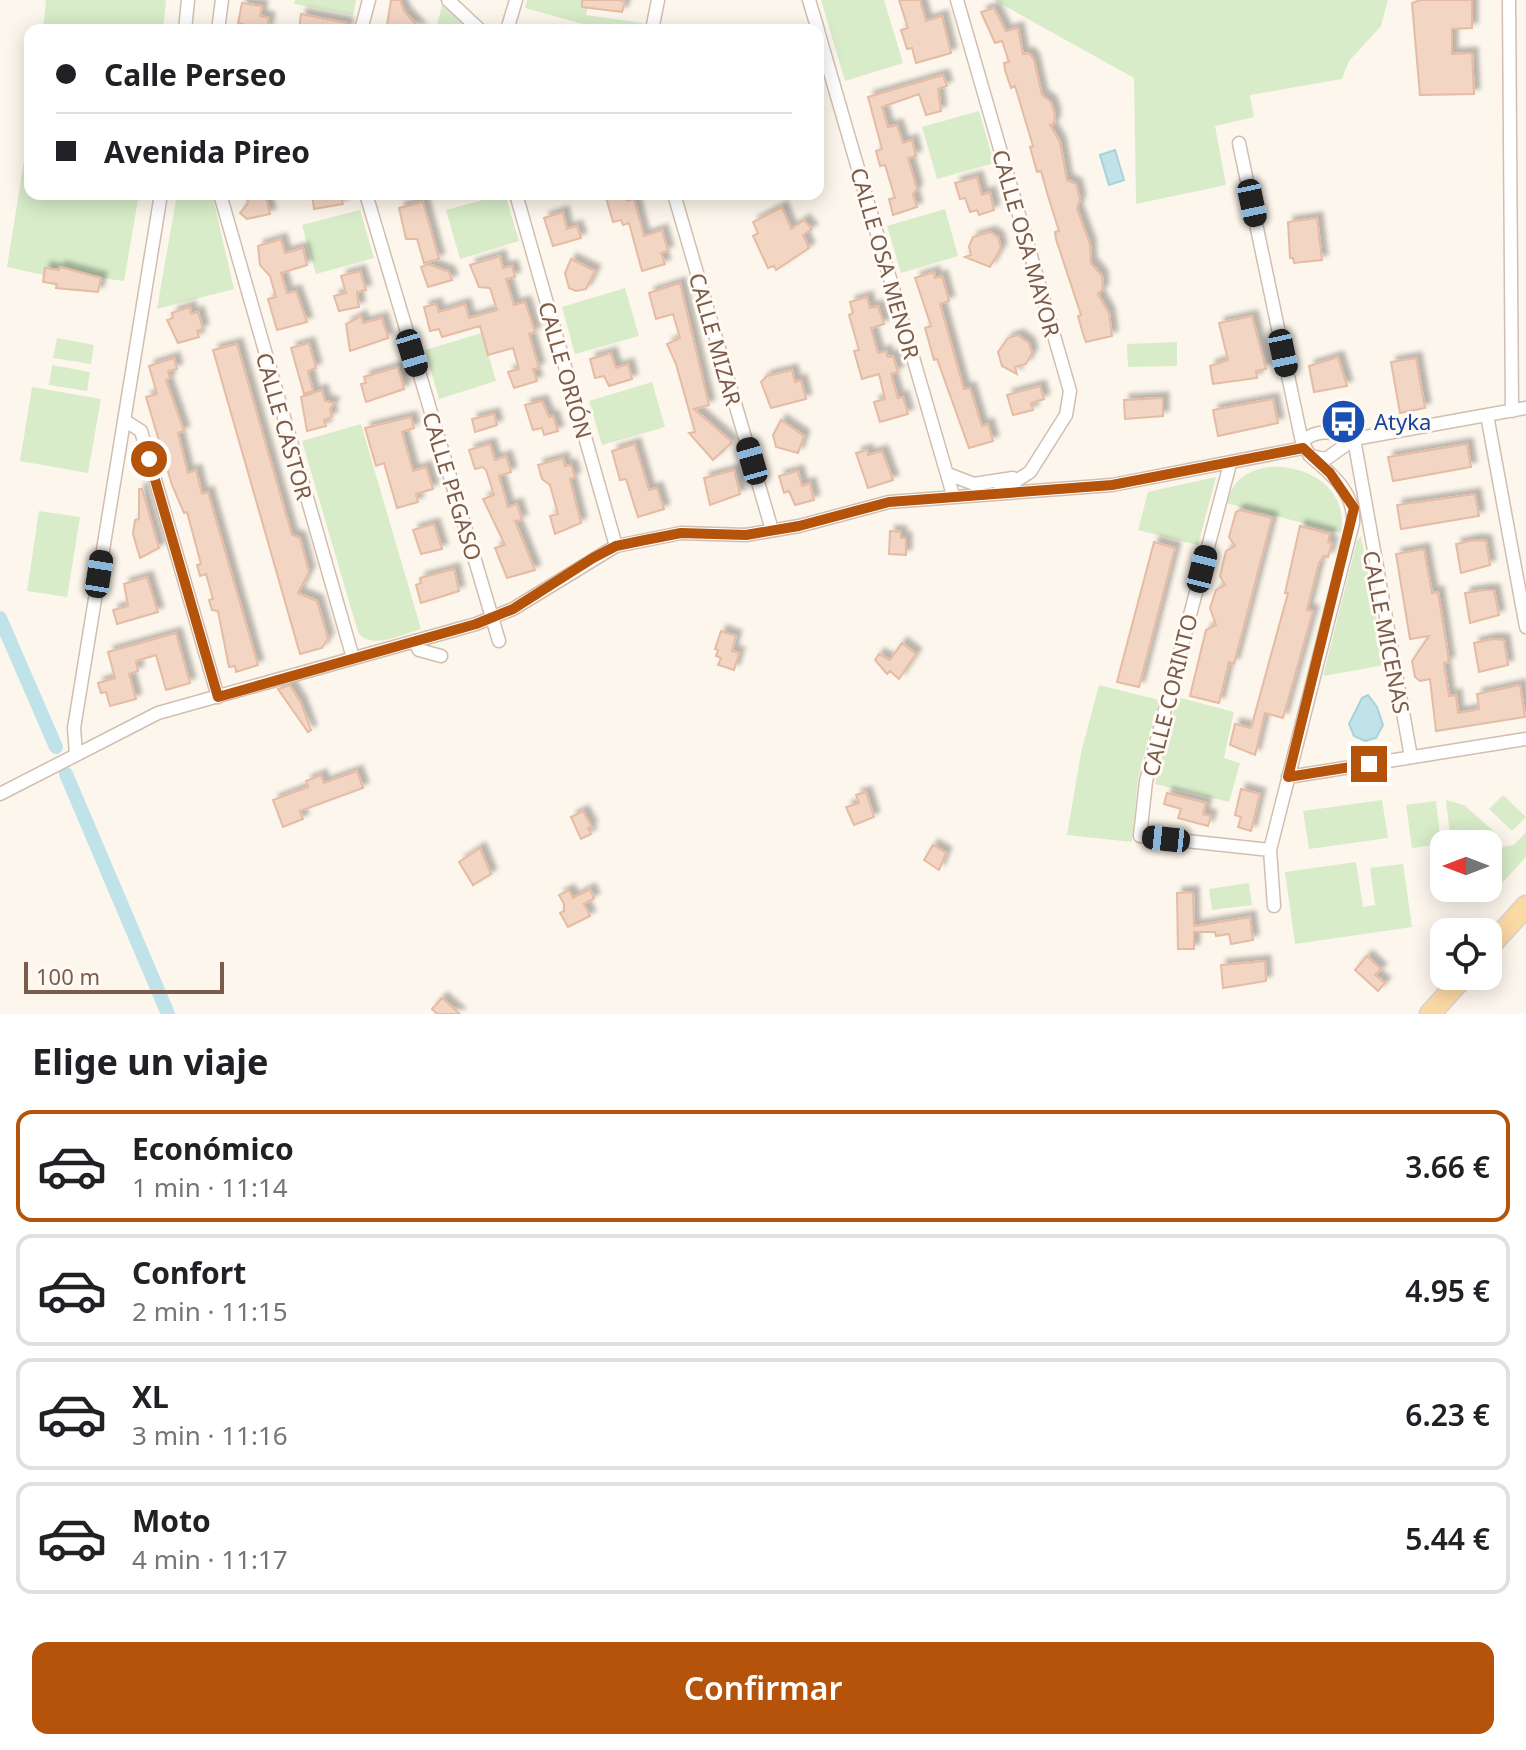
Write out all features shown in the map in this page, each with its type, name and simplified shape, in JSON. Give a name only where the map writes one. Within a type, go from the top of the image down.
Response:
[{"type":"main road","points":[[1502,933],[1526,906]]},
{"type":"main road","points":[[1430,1014],[1451,990]]},
{"type":"street","points":[[186,24],[188,0]]},
{"type":"street","points":[[219,24],[222,0]]},
{"type":"street","points":[[363,24],[369,0]]},
{"type":"street","points":[[448,0],[474,24]]},
{"type":"street","points":[[509,24],[516,0]]},
{"type":"street","points":[[653,24],[658,0]]},
{"type":"street","name":"CALLE OSA MENOR","points":[[809,0],[816,24]]},
{"type":"street","name":"CALLE OSA MAYOR","points":[[957,0],[1070,391],[1066,415],[1025,477],[995,489]]},
{"type":"street","points":[[1509,0],[1512,411]]},
{"type":"street","name":"CALLE OSA MENOR","points":[[824,50],[953,495]]},
{"type":"street","points":[[1239,143],[1305,449],[1359,507],[1270,850],[1274,906]]},
{"type":"street","points":[[76,754],[74,728],[160,200]]},
{"type":"street","name":"CALLE CASTOR","points":[[222,200],[353,658]]},
{"type":"street","name":"CALLE PEGASO","points":[[368,200],[499,641]]},
{"type":"street","name":"CALLE ORIÓN","points":[[518,200],[616,546]]},
{"type":"street","name":"CALLE MIZAR","points":[[676,200],[772,530]]},
{"type":"street","points":[[1305,449],[1319,433],[1346,440],[1526,408]]},
{"type":"street","points":[[1487,415],[1526,627]]},
{"type":"street","points":[[124,420],[141,431],[218,697]]},
{"type":"street","points":[[0,794],[158,713],[414,641],[513,609],[616,546],[681,533],[746,535],[799,526],[868,506],[953,495],[974,488],[1062,492],[1305,449],[1326,459],[1346,440]]},
{"type":"street","name":"CALLE MICENAS","points":[[1346,440],[1411,757]]},
{"type":"street","name":"CALLE CORINTO","points":[[1230,464],[1146,781],[1140,836],[1270,850]]},
{"type":"street","points":[[948,474],[974,488]]},
{"type":"street","points":[[414,641],[419,650],[441,656]]},
{"type":"street","points":[[1288,777],[1526,739]]},
{"type":"green space","points":[[46,0],[166,0],[164,24],[44,24]]},
{"type":"green space","points":[[295,0],[356,0],[353,15],[294,4]]},
{"type":"green space","points":[[527,0],[590,0],[586,15],[643,24],[583,24],[525,8]]},
{"type":"green space","points":[[821,0],[884,0],[903,63],[845,81]]},
{"type":"green space","points":[[994,0],[1388,0],[1381,26],[1349,61],[1342,79],[1250,95],[1254,117],[1215,126],[1226,185],[1136,204],[1134,78]]},
{"type":"green space","points":[[442,5],[463,24],[437,24]]},
{"type":"green space","points":[[979,111],[994,163],[937,179],[922,127]]},
{"type":"green space","points":[[24,161],[24,200],[138,200],[124,281],[101,278],[98,292],[73,287],[72,291],[43,282],[44,275],[7,267]]},
{"type":"green space","points":[[176,200],[213,200],[234,289],[157,309]]},
{"type":"green space","points":[[483,200],[507,200],[519,241],[460,259],[446,210]]},
{"type":"green space","points":[[945,209],[958,256],[901,273],[887,226]]},
{"type":"green space","points":[[360,210],[374,258],[316,274],[302,225]]},
{"type":"green space","points":[[625,288],[639,336],[575,354],[562,307]]},
{"type":"green space","points":[[482,333],[496,381],[439,399],[425,350]]},
{"type":"green space","points":[[57,338],[94,345],[91,364],[53,358]]},
{"type":"green space","points":[[1177,342],[1177,366],[1128,367],[1127,344]]},
{"type":"green space","points":[[52,365],[90,372],[87,391],[49,385]]},
{"type":"green space","points":[[652,382],[665,427],[602,445],[589,401]]},
{"type":"green space","points":[[32,387],[101,399],[88,473],[20,461]]},
{"type":"green space","points":[[361,424],[421,629],[379,641],[364,638],[358,632],[302,441]]},
{"type":"green space","points":[[1269,467],[1298,470],[1323,482],[1339,504],[1341,533],[1226,503],[1232,488],[1242,478]]},
{"type":"green space","points":[[1216,477],[1198,545],[1138,530],[1148,492]]},
{"type":"green space","points":[[39,511],[80,517],[67,597],[27,591]]},
{"type":"green space","points":[[1361,536],[1385,665],[1323,676],[1357,541]]},
{"type":"green space","points":[[1099,685],[1159,700],[1138,778],[1132,842],[1067,835],[1081,753]]},
{"type":"green space","points":[[1177,697],[1234,712],[1224,758],[1240,763],[1229,802],[1155,784]]},
{"type":"green space","points":[[1503,795],[1526,817],[1512,831],[1489,809]]},
{"type":"green space","points":[[1382,800],[1388,838],[1309,849],[1303,811]]},
{"type":"green space","points":[[1446,800],[1464,805],[1492,830],[1449,830]]},
{"type":"green space","points":[[1436,801],[1439,830],[1430,830],[1430,846],[1412,848],[1406,805]]},
{"type":"green space","points":[[1526,832],[1526,857],[1502,883],[1502,847],[1514,845]]},
{"type":"green space","points":[[1356,862],[1363,907],[1375,905],[1370,868],[1403,864],[1412,927],[1295,944],[1285,872]]},
{"type":"green space","points":[[1249,883],[1252,905],[1212,910],[1209,889]]},
{"type":"water","points":[[1115,150],[1124,180],[1109,185],[1100,155]]},
{"type":"water","points":[[1368,695],[1377,707],[1383,725],[1376,738],[1365,741],[1354,736],[1349,724],[1362,698]]},
{"type":"building","points":[[391,0],[400,0],[404,11],[416,24],[387,24]]},
{"type":"building","points":[[582,0],[625,2],[622,12],[582,7]]},
{"type":"building","points":[[899,0],[920,0],[926,21],[942,16],[951,53],[916,63],[912,48],[907,49],[901,30],[908,28]]},
{"type":"building","points":[[1421,0],[1472,0],[1472,28],[1452,29],[1452,54],[1472,53],[1474,94],[1420,95],[1412,3]]},
{"type":"building","points":[[242,3],[262,6],[260,16],[269,18],[268,24],[238,23]]},
{"type":"building","points":[[994,8],[1006,31],[1018,28],[1023,54],[1029,53],[1034,60],[1042,95],[1051,102],[1055,114],[1054,124],[1050,125],[1060,142],[1067,180],[1076,184],[1080,199],[1077,209],[1090,244],[1091,263],[1102,276],[1103,289],[1098,294],[1109,313],[1112,336],[1086,342],[1083,334],[1078,316],[1081,315],[1056,239],[1055,232],[1059,231],[1041,171],[1037,172],[1030,147],[1033,146],[1015,86],[1011,88],[1005,70],[1004,63],[1009,62],[1002,41],[995,43],[981,12]]},
{"type":"building","points":[[301,14],[347,23],[347,24],[300,24]]},
{"type":"building","points":[[943,75],[947,86],[938,89],[941,111],[926,115],[919,94],[882,107],[888,127],[897,125],[903,143],[912,140],[916,156],[908,158],[917,189],[913,194],[917,207],[893,215],[889,199],[895,198],[885,165],[880,166],[876,151],[882,149],[868,97]]},
{"type":"building","points":[[977,177],[982,195],[990,192],[994,210],[979,215],[977,210],[970,212],[965,198],[960,199],[955,183]]},
{"type":"building","points":[[247,200],[266,200],[270,214],[247,219],[240,213]]},
{"type":"building","points":[[313,200],[342,200],[343,204],[314,209]]},
{"type":"building","points":[[607,200],[634,200],[644,236],[662,230],[668,251],[661,253],[665,264],[642,271],[629,223],[623,225],[621,220],[613,222]]},
{"type":"building","points":[[423,202],[439,259],[424,263],[417,239],[406,239],[399,208]]},
{"type":"building","points":[[782,207],[791,229],[804,220],[812,229],[803,235],[809,248],[776,270],[774,266],[768,268],[753,236],[758,233],[753,222]]},
{"type":"building","points":[[563,212],[567,229],[577,226],[581,238],[553,246],[544,218]]},
{"type":"building","points":[[1317,218],[1322,260],[1294,263],[1290,258],[1288,222]]},
{"type":"building","points":[[990,232],[998,237],[1001,248],[990,267],[965,257],[971,255],[969,246],[973,237]]},
{"type":"building","points":[[281,239],[285,253],[303,248],[307,265],[281,273],[287,293],[296,291],[307,322],[277,330],[268,299],[276,297],[270,276],[260,265],[258,246]]},
{"type":"building","points":[[500,256],[503,268],[512,266],[515,277],[506,279],[514,305],[525,302],[535,332],[529,334],[539,368],[533,369],[537,381],[514,388],[508,372],[519,369],[513,348],[488,355],[480,326],[442,337],[439,329],[430,331],[424,307],[436,304],[439,312],[465,304],[469,318],[497,310],[490,288],[479,287],[470,265]]},
{"type":"building","points":[[571,259],[595,271],[586,289],[576,291],[569,288],[565,273]]},
{"type":"building","points":[[428,264],[449,272],[452,280],[428,287],[421,267]]},
{"type":"building","points":[[60,267],[101,278],[98,292],[56,288],[57,284],[43,282],[45,268],[59,270]]},
{"type":"building","points":[[360,271],[366,290],[357,292],[359,307],[339,311],[334,296],[346,293],[341,276]]},
{"type":"building","points":[[934,272],[935,278],[942,276],[949,301],[940,304],[964,389],[970,388],[982,426],[988,424],[993,441],[969,448],[937,359],[934,360],[925,328],[931,326],[915,278]]},
{"type":"building","points":[[680,283],[709,405],[694,409],[732,442],[713,460],[689,433],[695,432],[676,364],[667,344],[680,338],[673,314],[656,319],[649,293]]},
{"type":"building","points":[[867,297],[870,308],[878,306],[884,324],[871,328],[878,353],[886,351],[888,357],[893,356],[898,372],[891,374],[898,398],[903,397],[908,414],[880,422],[874,402],[885,399],[879,374],[862,379],[854,351],[859,350],[849,315],[853,313],[850,302]]},
{"type":"building","points":[[190,307],[191,314],[198,312],[203,329],[197,331],[199,337],[178,343],[167,320],[173,318],[172,313]]},
{"type":"building","points":[[361,316],[363,323],[382,318],[388,338],[350,351],[346,324]]},
{"type":"building","points":[[1252,316],[1266,369],[1256,371],[1257,378],[1213,384],[1210,366],[1228,360],[1219,323]]},
{"type":"building","points":[[1018,335],[1029,343],[1032,353],[1026,364],[1015,367],[1017,374],[1002,366],[998,352],[1008,338]]},
{"type":"building","points":[[309,343],[316,368],[308,371],[313,391],[304,394],[291,348]]},
{"type":"building","points":[[237,344],[292,535],[300,538],[309,572],[298,593],[317,601],[328,638],[322,648],[300,654],[213,350]]},
{"type":"building","points":[[611,353],[616,368],[628,364],[632,379],[609,386],[604,376],[595,378],[590,359]]},
{"type":"building","points":[[1338,357],[1347,386],[1314,392],[1309,366]]},
{"type":"building","points":[[174,358],[177,369],[168,371],[170,378],[166,380],[184,431],[178,433],[188,473],[196,470],[202,494],[208,492],[258,665],[236,672],[235,666],[229,667],[218,611],[212,610],[209,600],[213,599],[206,574],[200,576],[197,565],[201,564],[187,512],[184,513],[172,485],[146,397],[157,394],[149,366]]},
{"type":"building","points":[[1416,358],[1425,408],[1400,413],[1391,362]]},
{"type":"building","points":[[398,367],[404,389],[366,402],[361,384],[366,383],[364,377]]},
{"type":"building","points":[[792,370],[795,382],[801,380],[806,399],[771,408],[761,382],[767,376]]},
{"type":"building","points":[[1040,386],[1044,399],[1031,403],[1033,410],[1013,415],[1007,395]]},
{"type":"building","points":[[322,390],[325,401],[334,403],[330,409],[332,417],[324,420],[326,426],[307,431],[301,397]]},
{"type":"building","points":[[1163,398],[1163,416],[1125,419],[1124,400]]},
{"type":"building","points":[[1273,399],[1278,423],[1218,436],[1213,410]]},
{"type":"building","points":[[542,401],[549,417],[553,416],[558,431],[544,435],[542,428],[533,430],[525,405]]},
{"type":"building","points":[[494,414],[497,425],[475,432],[472,419]]},
{"type":"building","points":[[411,417],[414,428],[402,432],[413,471],[426,467],[433,489],[416,494],[418,502],[397,508],[384,463],[376,466],[365,428]]},
{"type":"building","points":[[781,420],[804,436],[798,453],[776,447],[773,435]]},
{"type":"building","points":[[490,444],[495,460],[506,456],[511,472],[499,476],[508,507],[517,504],[522,520],[515,521],[535,570],[507,578],[495,548],[505,545],[483,499],[494,495],[486,470],[483,467],[475,469],[469,450]]},
{"type":"building","points":[[635,444],[649,490],[657,488],[664,509],[638,517],[626,479],[620,480],[612,451]]},
{"type":"building","points":[[1467,444],[1471,467],[1393,481],[1388,457]]},
{"type":"building","points":[[867,450],[868,455],[882,451],[893,480],[868,488],[856,453]]},
{"type":"building","points":[[563,458],[565,466],[571,465],[575,477],[570,479],[581,523],[555,534],[550,516],[558,514],[550,485],[542,479],[538,465]]},
{"type":"building","points":[[734,470],[740,494],[710,505],[704,478]]},
{"type":"building","points":[[798,471],[802,486],[810,483],[814,500],[795,505],[789,491],[784,493],[779,476]]},
{"type":"building","points":[[139,489],[142,489],[159,548],[140,558],[133,534],[135,520],[139,519]]},
{"type":"building","points":[[1475,494],[1479,516],[1401,529],[1397,505]]},
{"type":"building","points":[[1240,510],[1272,518],[1234,664],[1229,662],[1219,703],[1190,696],[1206,630],[1216,625],[1210,608],[1216,590],[1225,585],[1220,576],[1226,551],[1235,546],[1229,537],[1236,512]]},
{"type":"building","points":[[434,524],[442,549],[421,554],[413,530]]},
{"type":"building","points":[[1300,526],[1330,534],[1328,542],[1332,543],[1328,557],[1324,556],[1319,563],[1307,610],[1313,611],[1283,718],[1265,713],[1255,755],[1230,745],[1235,724],[1251,728],[1288,593],[1285,593]]},
{"type":"building","points":[[890,531],[901,532],[901,538],[906,538],[906,555],[889,554]]},
{"type":"building","points":[[1486,541],[1490,565],[1461,573],[1456,544]]},
{"type":"building","points":[[1154,542],[1175,548],[1139,687],[1117,682]]},
{"type":"building","points":[[1424,549],[1432,593],[1438,592],[1449,662],[1444,663],[1449,696],[1456,695],[1458,713],[1479,709],[1477,694],[1520,685],[1525,717],[1436,731],[1430,679],[1420,681],[1415,677],[1412,661],[1429,636],[1410,639],[1396,554]]},
{"type":"building","points":[[454,569],[459,591],[421,603],[416,585],[421,583],[420,578]]},
{"type":"building","points":[[147,577],[158,612],[117,624],[113,610],[128,606],[124,584]]},
{"type":"building","points":[[1494,590],[1499,615],[1470,623],[1465,593]]},
{"type":"building","points":[[721,631],[736,636],[732,651],[739,653],[734,670],[718,665],[721,658],[716,656],[718,650],[715,649]]},
{"type":"building","points":[[176,633],[190,683],[166,690],[156,655],[136,661],[138,671],[129,674],[136,699],[110,706],[106,692],[101,693],[98,683],[115,678],[108,652]]},
{"type":"building","points":[[1504,640],[1508,665],[1479,672],[1474,643]]},
{"type":"building","points":[[902,643],[916,654],[899,679],[890,671],[887,674],[875,660],[879,654],[890,660]]},
{"type":"building","points":[[290,685],[301,703],[311,730],[308,732],[278,689]]},
{"type":"building","points":[[357,771],[363,788],[300,811],[303,819],[283,827],[273,800],[308,787],[306,781],[321,775],[324,783]]},
{"type":"building","points":[[1241,789],[1260,794],[1251,831],[1238,827],[1241,817],[1235,815]]},
{"type":"building","points":[[866,792],[874,817],[854,825],[846,807],[859,803],[856,795]]},
{"type":"building","points":[[1167,793],[1206,803],[1203,814],[1211,816],[1208,826],[1178,818],[1181,809],[1164,804]]},
{"type":"building","points":[[583,811],[592,827],[588,828],[591,834],[581,839],[571,817]]},
{"type":"building","points":[[933,845],[946,853],[939,870],[924,860]]},
{"type":"building","points":[[480,848],[491,874],[473,885],[459,862]]},
{"type":"building","points":[[590,889],[594,898],[584,904],[590,916],[568,927],[560,913],[564,911],[564,904],[559,895],[569,890],[573,898]]},
{"type":"building","points":[[1193,892],[1194,926],[1250,917],[1253,940],[1231,944],[1229,934],[1216,936],[1215,932],[1194,932],[1194,949],[1178,949],[1177,893]]},
{"type":"building","points":[[1367,956],[1381,969],[1375,975],[1385,983],[1378,991],[1355,970]]},
{"type":"building","points":[[1265,961],[1266,981],[1223,988],[1221,965]]},
{"type":"building","points":[[442,998],[460,1014],[437,1014],[432,1009]]},
{"type":"waterway","points":[[0,618],[56,747]]},
{"type":"waterway","points":[[66,774],[168,1014]]},
{"type":"place","name":"Atyka","points":[[1343,421]]},
{"type":"route","points":[[149,459],[218,697],[476,624],[513,609],[616,546],[681,533],[746,535],[799,526],[889,502],[967,494],[1062,492],[1112,485],[1303,448],[1330,473],[1346,492],[1354,508],[1353,523],[1288,777],[1369,764]]}]
